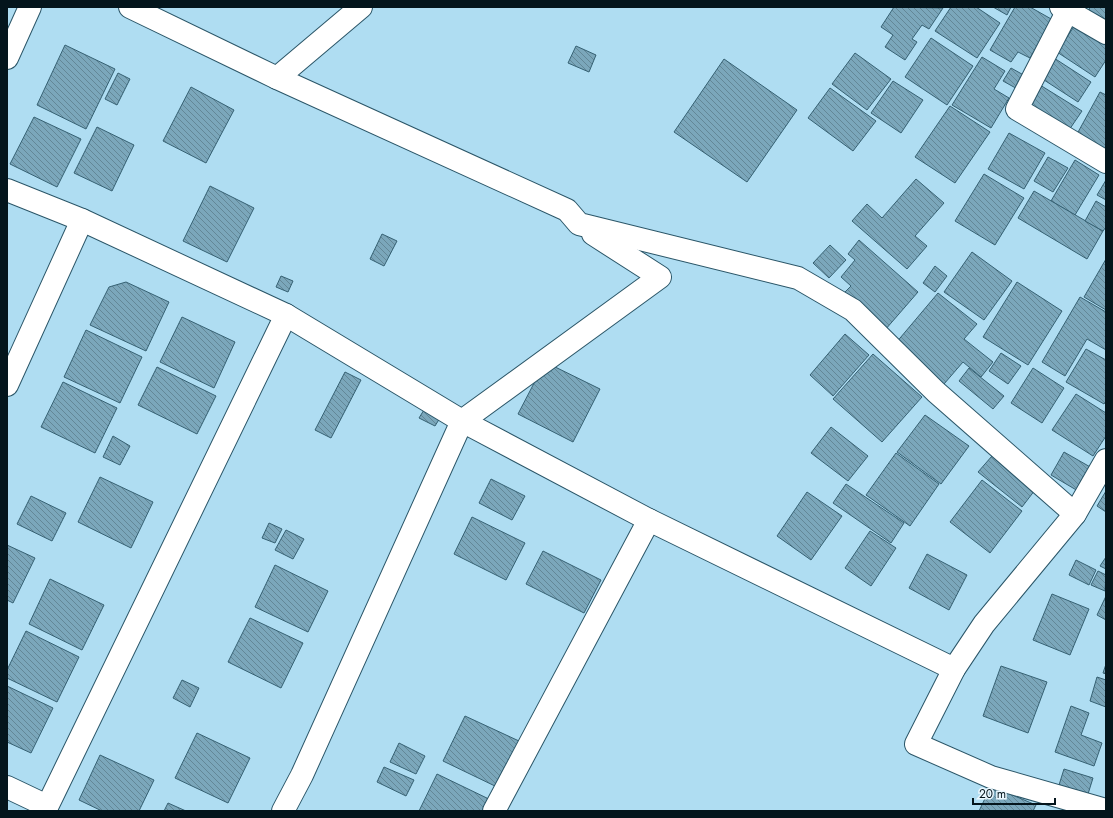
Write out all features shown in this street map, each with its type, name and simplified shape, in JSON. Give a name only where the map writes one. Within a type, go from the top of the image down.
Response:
[{"type":"street","points":[[7,58],[30,7]]},
{"type":"street","points":[[130,7],[277,78],[567,210],[579,224],[660,277],[462,421],[302,775],[283,811]]},
{"type":"street","points":[[277,78],[360,7]]},
{"type":"street","points":[[1106,32],[1064,9],[1017,109],[1106,162]]},
{"type":"street","points":[[7,190],[82,220],[286,315],[462,421],[649,520],[954,669]]},
{"type":"street","points":[[7,385],[82,220]]},
{"type":"street","points":[[579,224],[798,278],[853,310],[936,392],[1075,514]]},
{"type":"street","points":[[7,787],[46,809],[286,315]]},
{"type":"street","points":[[1106,460],[1075,514],[984,624],[954,669],[916,744],[991,777],[1106,810]]},
{"type":"street","points":[[494,811],[649,520]]},
{"type":"building","points":[[894,7],[943,8],[929,29],[922,25],[912,39],[917,42],[905,60],[885,47],[893,35],[881,27]]},
{"type":"building","points":[[951,7],[976,7],[1000,23],[977,58],[935,31]]},
{"type":"building","points":[[993,7],[1011,7],[1007,15]]},
{"type":"building","points":[[1015,7],[1030,7],[1053,20],[1030,58],[1018,52],[1011,62],[990,50]]},
{"type":"building","points":[[1090,7],[1106,7],[1106,22],[1088,12]]},
{"type":"building","points":[[1077,22],[1106,41],[1106,60],[1095,77],[1057,52]]},
{"type":"building","points":[[931,38],[973,66],[947,105],[905,77]]},
{"type":"building","points":[[65,45],[115,69],[86,129],[37,105]]},
{"type":"building","points":[[576,46],[596,55],[589,72],[568,63]]},
{"type":"building","points":[[855,53],[891,79],[867,110],[832,84]]},
{"type":"building","points":[[982,57],[1005,71],[994,89],[1009,98],[991,128],[952,105]]},
{"type":"building","points":[[1054,58],[1091,82],[1078,102],[1041,78]]},
{"type":"building","points":[[724,59],[797,110],[747,182],[674,132]]},
{"type":"building","points":[[1011,68],[1029,78],[1021,91],[1003,81]]},
{"type":"building","points":[[118,73],[130,79],[117,105],[105,99]]},
{"type":"building","points":[[893,81],[923,100],[901,133],[871,113]]},
{"type":"building","points":[[1040,85],[1082,111],[1065,136],[1024,110]]},
{"type":"building","points":[[191,87],[234,110],[206,163],[163,141]]},
{"type":"building","points":[[830,88],[876,121],[853,151],[808,118]]},
{"type":"building","points":[[1100,92],[1106,95],[1106,151],[1077,134]]},
{"type":"building","points":[[950,106],[990,132],[955,183],[915,157]]},
{"type":"building","points":[[34,117],[81,139],[57,187],[10,164]]},
{"type":"building","points":[[97,127],[134,145],[112,191],[74,173]]},
{"type":"building","points":[[1009,133],[1045,153],[1024,189],[988,169]]},
{"type":"building","points":[[1048,157],[1068,168],[1053,192],[1034,181]]},
{"type":"building","points":[[1075,160],[1099,175],[1075,215],[1051,201]]},
{"type":"building","points":[[984,174],[1024,198],[995,245],[955,221]]},
{"type":"building","points":[[916,179],[944,203],[915,236],[927,246],[907,269],[852,221],[867,204],[882,218]]},
{"type":"building","points":[[1106,180],[1106,200],[1097,195]]},
{"type":"building","points":[[210,186],[254,208],[227,262],[183,241]]},
{"type":"building","points":[[1034,191],[1103,231],[1087,259],[1018,218]]},
{"type":"building","points":[[1096,201],[1106,207],[1106,227],[1103,231],[1085,221]]},
{"type":"building","points":[[382,234],[397,241],[384,266],[370,259]]},
{"type":"building","points":[[859,240],[918,292],[885,330],[844,293],[851,286],[841,277],[855,260],[848,254]]},
{"type":"building","points":[[830,245],[846,260],[829,278],[813,263]]},
{"type":"building","points":[[972,252],[1012,281],[984,320],[944,292]]},
{"type":"building","points":[[1106,259],[1106,310],[1084,297]]},
{"type":"building","points":[[935,266],[947,276],[935,292],[923,283]]},
{"type":"building","points":[[281,276],[293,281],[288,292],[276,287]]},
{"type":"building","points":[[126,282],[169,302],[146,351],[90,325],[109,287]]},
{"type":"building","points":[[1017,282],[1062,311],[1028,365],[983,337]]},
{"type":"building","points":[[938,293],[977,324],[964,339],[993,362],[981,377],[963,362],[944,384],[895,344]]},
{"type":"building","points":[[1080,297],[1106,312],[1106,350],[1087,339],[1065,376],[1042,362]]},
{"type":"building","points":[[182,317],[235,342],[214,388],[160,362]]},
{"type":"building","points":[[86,330],[142,357],[120,403],[64,377]]},
{"type":"building","points":[[845,334],[869,355],[833,396],[810,375]]},
{"type":"building","points":[[1086,349],[1106,360],[1106,401],[1104,404],[1066,382]]},
{"type":"building","points":[[1001,353],[1021,366],[1008,384],[989,371]]},
{"type":"building","points":[[873,354],[922,397],[882,442],[833,399]]},
{"type":"building","points":[[545,362],[600,389],[573,442],[518,414]]},
{"type":"building","points":[[157,367],[216,396],[197,434],[138,405]]},
{"type":"building","points":[[969,368],[1004,396],[993,409],[959,381]]},
{"type":"building","points":[[1033,368],[1064,388],[1042,423],[1011,403]]},
{"type":"building","points":[[345,372],[361,380],[331,438],[315,430]]},
{"type":"building","points":[[63,382],[117,408],[95,453],[41,427]]},
{"type":"building","points":[[1076,394],[1106,413],[1106,436],[1093,456],[1052,430]]},
{"type":"building","points":[[427,405],[443,413],[435,426],[419,418]]},
{"type":"building","points":[[925,415],[969,446],[941,484],[897,452]]},
{"type":"building","points":[[831,427],[868,456],[848,481],[811,453]]},
{"type":"building","points":[[113,436],[130,446],[120,465],[103,457]]},
{"type":"building","points":[[1064,452],[1092,468],[1078,491],[1051,475]]},
{"type":"building","points":[[896,453],[939,484],[910,526],[866,495]]},
{"type":"building","points":[[992,456],[1035,490],[1022,507],[978,472]]},
{"type":"building","points":[[100,477],[153,502],[131,548],[78,522]]},
{"type":"building","points":[[491,479],[525,496],[512,520],[479,503]]},
{"type":"building","points":[[982,480],[1022,511],[990,553],[950,522]]},
{"type":"building","points":[[846,484],[904,523],[891,543],[833,503]]},
{"type":"building","points":[[1106,491],[1106,512],[1097,506]]},
{"type":"building","points":[[807,492],[842,516],[811,560],[777,536]]},
{"type":"building","points":[[31,496],[66,513],[52,541],[17,524]]},
{"type":"building","points":[[472,517],[525,543],[506,580],[454,554]]},
{"type":"building","points":[[269,523],[282,529],[275,543],[262,538]]},
{"type":"building","points":[[286,530],[304,539],[293,559],[275,550]]},
{"type":"building","points":[[870,531],[896,548],[871,586],[845,568]]},
{"type":"building","points":[[7,545],[35,558],[13,603],[7,600]]},
{"type":"building","points":[[543,551],[601,580],[584,613],[526,584]]},
{"type":"building","points":[[927,554],[967,575],[949,610],[909,588]]},
{"type":"building","points":[[1106,557],[1106,569],[1100,566]]},
{"type":"building","points":[[1076,560],[1096,570],[1089,585],[1069,575]]},
{"type":"building","points":[[275,565],[328,591],[308,632],[255,607]]},
{"type":"building","points":[[1098,571],[1106,575],[1105,591],[1091,585]]},
{"type":"building","points":[[50,579],[104,605],[82,650],[29,624]]},
{"type":"building","points":[[1052,594],[1089,609],[1070,655],[1033,640]]},
{"type":"building","points":[[1106,596],[1106,620],[1097,615]]},
{"type":"building","points":[[250,618],[303,643],[281,688],[228,662]]},
{"type":"building","points":[[26,631],[79,657],[57,702],[7,678],[7,670]]},
{"type":"building","points":[[1106,664],[1106,674],[1103,673]]},
{"type":"building","points":[[1001,666],[1047,682],[1028,733],[983,716]]},
{"type":"building","points":[[1097,677],[1106,680],[1106,707],[1090,701]]},
{"type":"building","points":[[182,680],[199,688],[190,707],[173,698]]},
{"type":"building","points":[[7,686],[53,708],[31,753],[7,742]]},
{"type":"building","points":[[1071,706],[1089,713],[1081,735],[1102,743],[1094,766],[1055,752]]},
{"type":"building","points":[[465,716],[519,741],[497,787],[443,761]]},
{"type":"building","points":[[197,733],[250,758],[228,803],[175,778]]},
{"type":"building","points":[[399,743],[425,756],[416,774],[390,762]]},
{"type":"building","points":[[100,755],[154,780],[139,811],[102,811],[79,800]]},
{"type":"building","points":[[384,767],[414,780],[406,796],[377,782]]},
{"type":"building","points":[[1064,769],[1093,778],[1088,794],[1059,785]]},
{"type":"building","points":[[437,774],[493,801],[488,811],[419,811]]},
{"type":"building","points":[[991,786],[1036,805],[1033,811],[979,811]]},
{"type":"building","points":[[168,803],[186,811],[164,811]]}]
